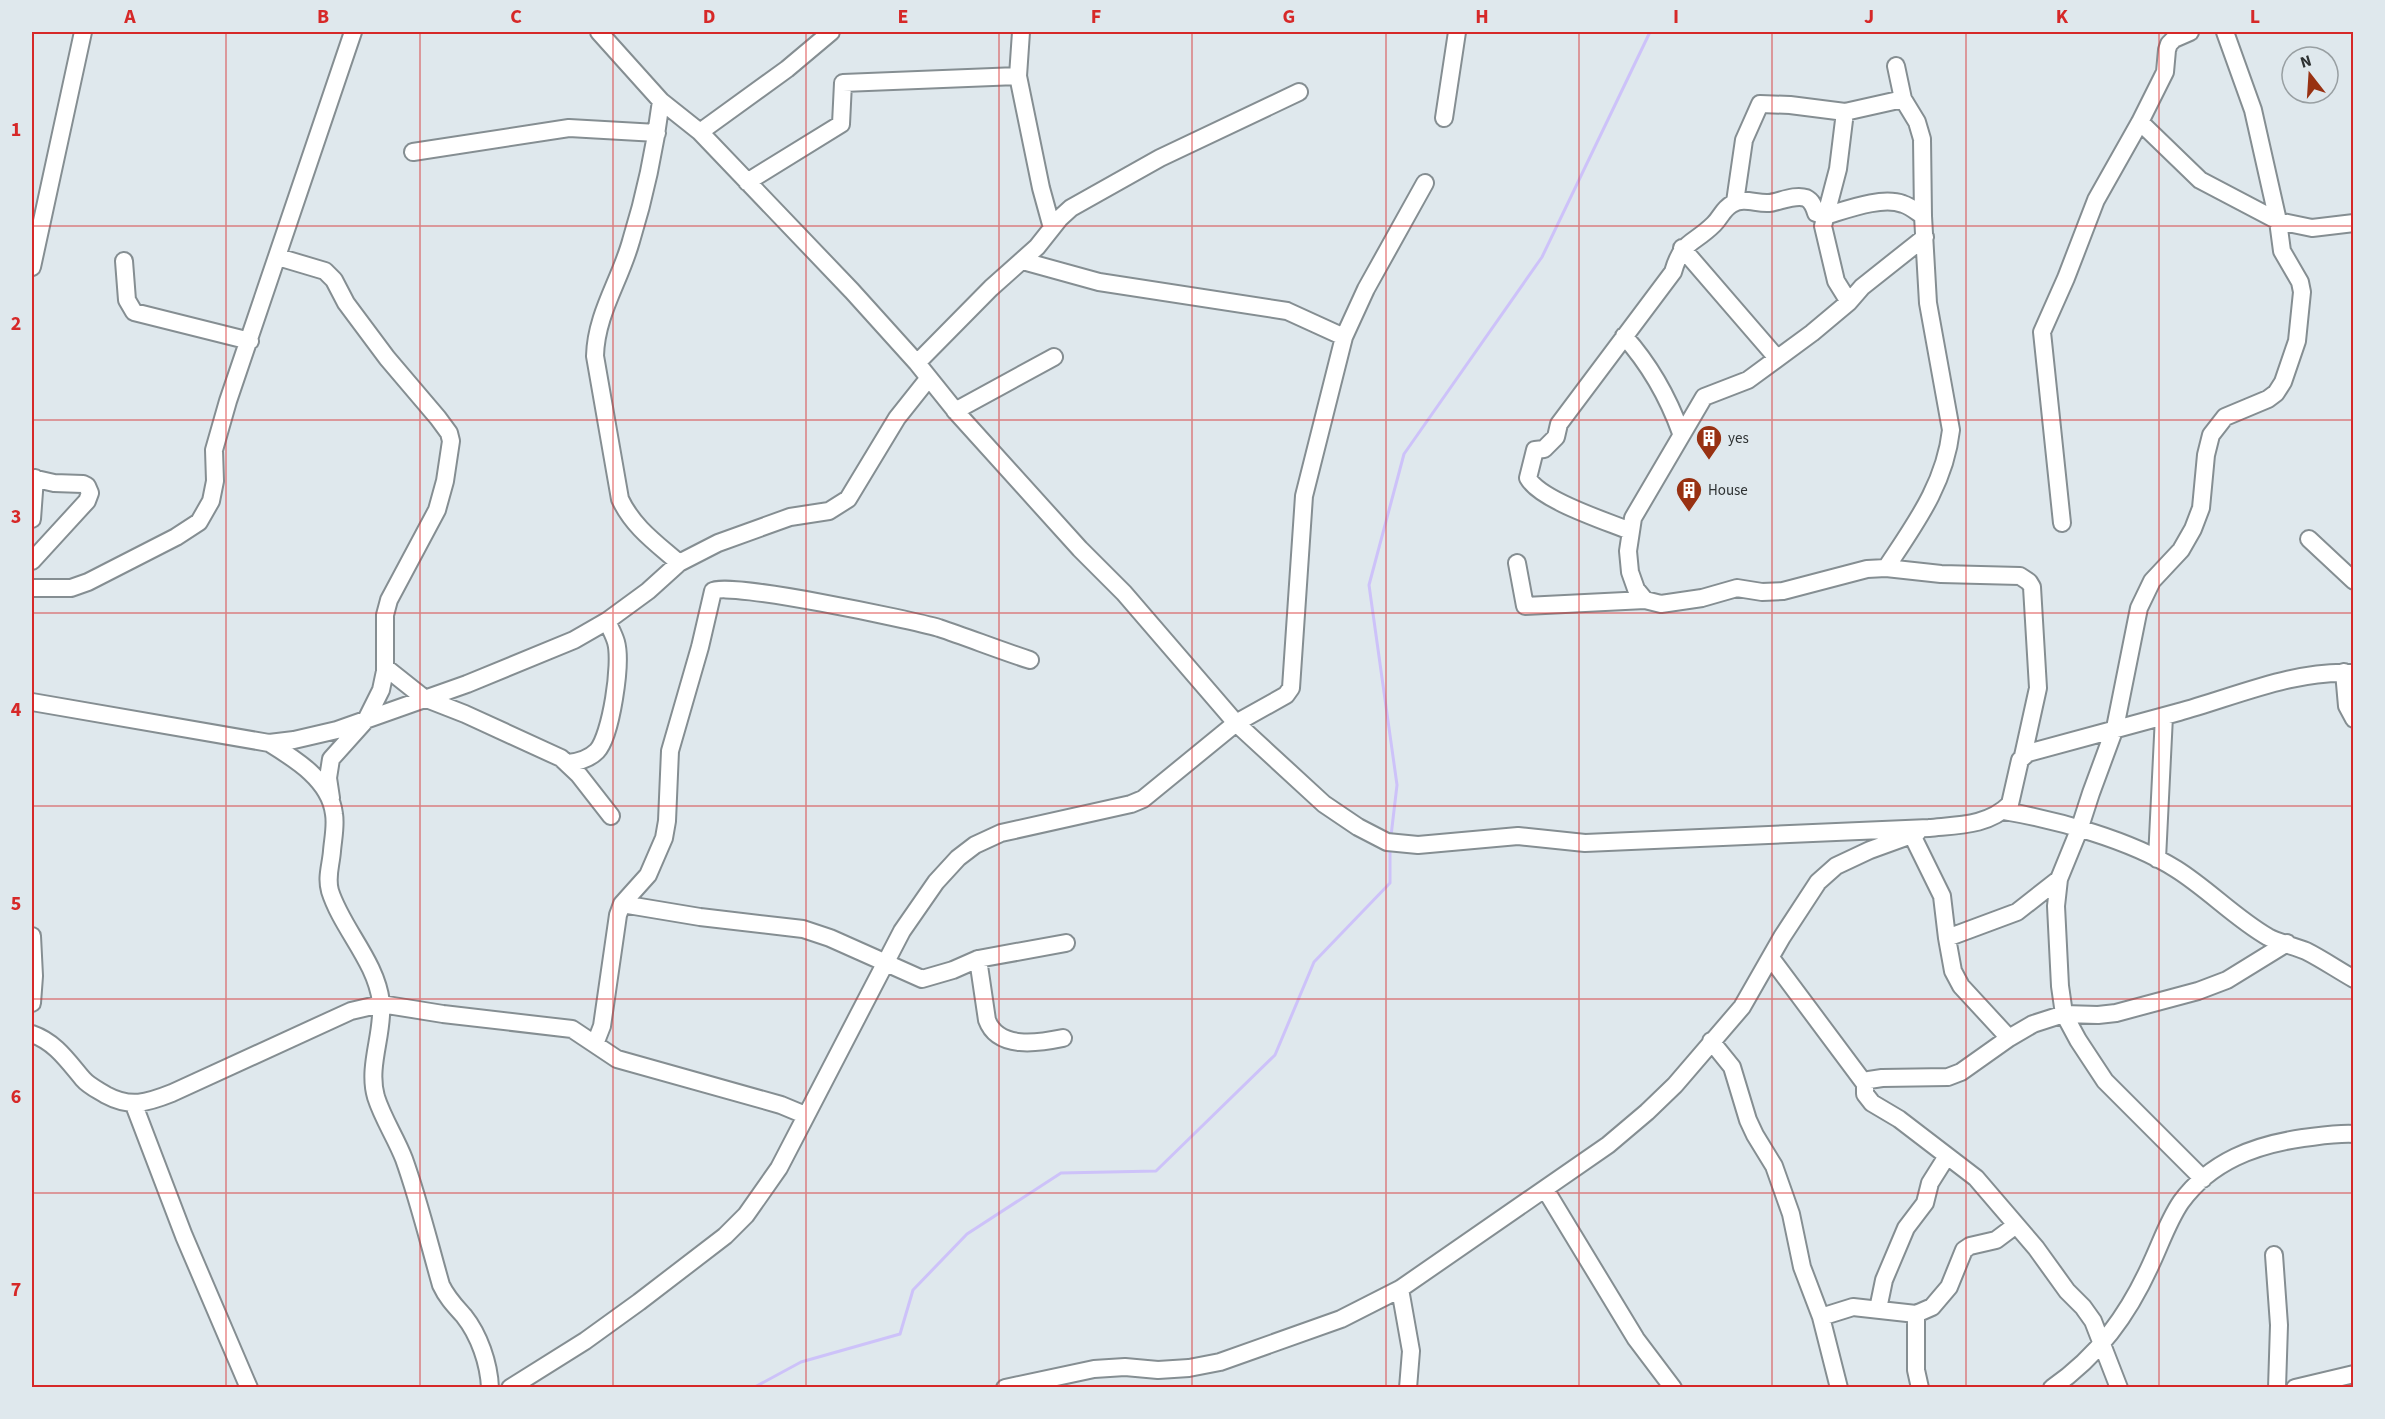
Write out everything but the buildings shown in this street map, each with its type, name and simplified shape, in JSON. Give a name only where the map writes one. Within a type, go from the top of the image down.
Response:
[{"type":"street","points":[[32,267],[83,32]]},
{"type":"street","points":[[32,588],[71,588],[88,582],[176,537],[199,522],[211,501],[214,481],[214,450],[228,401],[353,32]]},
{"type":"street","points":[[599,32],[661,101],[700,132],[852,291],[917,363],[955,411],[1080,549],[1124,593],[1236,723],[1324,804],[1387,842],[1418,845],[1451,840],[1518,836],[1585,843],[1929,828],[1976,824],[2004,811],[2010,804],[2038,687],[2032,587],[2030,582],[2020,576],[1905,572],[1886,568],[1867,569],[1784,591],[1762,592],[1737,588],[1671,604],[1646,600],[1525,606],[1516,563]]},
{"type":"street","points":[[700,132],[787,69],[831,32]]},
{"type":"street","points":[[1021,32],[1018,76],[1041,188],[1052,228]]},
{"type":"street","points":[[1444,118],[1457,32]]},
{"type":"street","points":[[2062,522],[2042,332],[2096,200],[2165,72],[2169,44],[2174,39],[2190,32]]},
{"type":"street","points":[[2203,1179],[2105,1081],[2064,1014],[2060,986],[2056,906],[2059,879],[2115,728],[2139,608],[2152,581],[2181,550],[2193,529],[2201,508],[2206,454],[2211,435],[2225,417],[2268,399],[2276,393],[2283,382],[2297,341],[2302,292],[2300,282],[2282,251],[2278,221],[2253,110],[2225,32]]},
{"type":"street","points":[[1886,568],[1929,502],[1942,473],[1949,450],[1951,430],[1928,303],[1922,140],[1917,122],[1903,99],[1896,66]]},
{"type":"street","points":[[747,182],[841,124],[843,83],[1018,76]]},
{"type":"street","points":[[917,363],[991,288],[1038,247],[1071,208],[1150,164],[1299,92]]},
{"type":"street","points":[[1735,202],[1744,140],[1756,109],[1760,105],[1790,105],[1845,112],[1903,99]]},
{"type":"street","points":[[661,101],[657,133],[631,243],[602,315],[595,339],[595,356],[620,499],[628,516],[638,527],[679,563]]},
{"type":"street","points":[[1845,112],[1838,169],[1823,226],[1834,275],[1849,302]]},
{"type":"street","points":[[2140,122],[2200,180],[2278,221],[2312,228],[2354,223]]},
{"type":"street","points":[[413,152],[569,128],[657,133]]},
{"type":"street","points":[[510,1388],[585,1341],[725,1236],[746,1215],[772,1178],[903,931],[936,882],[975,845],[1001,833],[1131,804],[1143,799],[1236,723],[1286,695],[1291,688],[1304,496],[1344,337],[1366,289],[1425,183]]},
{"type":"street","points":[[1630,531],[1585,514],[1548,495],[1539,490],[1528,478],[1535,450],[1544,449],[1556,437],[1559,424],[1673,272],[1682,248],[1714,224],[1725,209],[1742,200],[1768,203],[1807,198],[1816,213],[1825,216],[1855,207],[1886,202],[1900,203],[1923,216]]},
{"type":"street","points":[[1646,600],[1636,589],[1630,572],[1628,551],[1633,518],[1704,397],[1748,380],[1812,333],[1849,302],[1862,287],[1925,237]]},
{"type":"street","points":[[1682,248],[1777,358]]},
{"type":"street","points":[[278,256],[325,270],[331,275],[346,303],[449,433],[450,450],[437,510],[389,600],[385,615],[385,667],[381,690],[366,720],[332,759],[328,778],[334,813],[332,856],[328,873],[330,891],[376,984],[381,1004],[375,1072],[376,1096],[403,1156],[421,1207],[441,1286],[447,1298],[465,1317],[475,1335],[488,1368],[490,1388]]},
{"type":"street","points":[[124,261],[126,300],[134,312],[250,341]]},
{"type":"street","points":[[1023,261],[1100,282],[1287,311],[1344,337]]},
{"type":"street","points":[[1624,336],[1642,356],[1656,378],[1674,413],[1681,433]]},
{"type":"street","points":[[955,411],[1054,357]]},
{"type":"street","points":[[32,702],[269,743],[337,730],[467,684],[574,640],[607,621],[648,591],[679,563],[718,543],[790,517],[830,511],[841,506],[848,499],[897,418],[928,379]]},
{"type":"street","points":[[32,519],[33,478],[54,483],[87,486],[90,493],[87,501],[32,561]]},
{"type":"street","points":[[2309,539],[2354,581]]},
{"type":"street","points":[[595,1044],[602,1026],[618,915],[622,904],[648,874],[664,838],[667,821],[670,751],[700,647],[710,597],[717,588],[768,594],[937,628],[1030,660]]},
{"type":"street","points":[[568,763],[591,756],[598,750],[606,736],[619,667],[616,641],[607,621]]},
{"type":"street","points":[[385,667],[423,698],[465,714],[568,763],[611,816]]},
{"type":"street","points":[[2023,756],[2281,682],[2349,673],[2347,706],[2354,719]]},
{"type":"street","points":[[2157,859],[2164,716]]},
{"type":"street","points":[[269,743],[292,757],[312,774],[322,788],[334,813]]},
{"type":"street","points":[[2004,811],[2032,816],[2125,844],[2176,868],[2269,938],[2309,953],[2354,979]]},
{"type":"street","points":[[1005,1388],[1094,1370],[1125,1367],[1158,1370],[1189,1368],[1220,1362],[1341,1319],[1400,1289],[1608,1145],[1675,1085],[1742,1007],[1792,921],[1818,882],[1836,867],[1870,850],[1929,828]]},
{"type":"street","points":[[1912,836],[1942,896],[1953,971],[1961,986],[2009,1038]]},
{"type":"street","points":[[1947,938],[2018,912],[2059,879]]},
{"type":"street","points":[[622,904],[699,917],[802,929],[922,979],[944,973],[978,958],[1065,943]]},
{"type":"street","points":[[32,936],[34,976],[32,1003]]},
{"type":"street","points":[[1865,1083],[1882,1078],[1948,1077],[1961,1072],[2009,1038],[2034,1024],[2064,1014],[2116,1013],[2198,991],[2227,980],[2287,943]]},
{"type":"street","points":[[978,958],[991,1029],[1006,1039],[1036,1043],[1063,1038]]},
{"type":"street","points":[[1771,958],[1865,1083],[1865,1094],[1872,1103],[1899,1119],[1976,1178],[2067,1291],[2083,1307],[2093,1321],[2119,1388]]},
{"type":"street","points":[[32,1034],[45,1038],[59,1050],[86,1082],[117,1101],[134,1105],[150,1102],[171,1093],[351,1011],[381,1004],[443,1014],[572,1029],[617,1059],[781,1105],[805,1115]]},
{"type":"street","points":[[1711,1041],[1732,1067],[1748,1120],[1774,1166],[1791,1214],[1807,1284],[1821,1317],[1839,1388]]},
{"type":"street","points":[[134,1105],[184,1236],[249,1388]]},
{"type":"street","points":[[2052,1388],[2103,1345],[2135,1295],[2181,1202],[2203,1179],[2234,1156],[2274,1142],[2341,1133],[2354,1134]]},
{"type":"street","points":[[1878,1310],[1884,1280],[1903,1234],[1925,1203],[1930,1183],[1947,1156]]},
{"type":"street","points":[[1545,1189],[1636,1339],[1673,1388]]},
{"type":"street","points":[[1821,1317],[1853,1307],[1916,1314],[1932,1306],[1949,1287],[1964,1250],[1970,1246],[1996,1240],[2016,1225]]},
{"type":"street","points":[[2274,1255],[2279,1325],[2277,1388]]},
{"type":"street","points":[[1400,1289],[1411,1351],[1408,1388]]},
{"type":"street","points":[[1916,1314],[1916,1370],[1920,1388]]},
{"type":"street","points":[[2295,1388],[2354,1374]]},
{"type":"waterway","points":[[1391,836],[1397,785],[1369,585],[1404,454],[1542,257],[1650,32]]},
{"type":"waterway","points":[[753,1388],[801,1362],[900,1334],[913,1290],[967,1234],[1061,1173],[1156,1171],[1275,1055],[1314,962],[1390,883],[1390,848]]},
{"type":"place","name":"yes","points":[[1709,461]]},
{"type":"place","name":"House","points":[[1689,513]]}]
